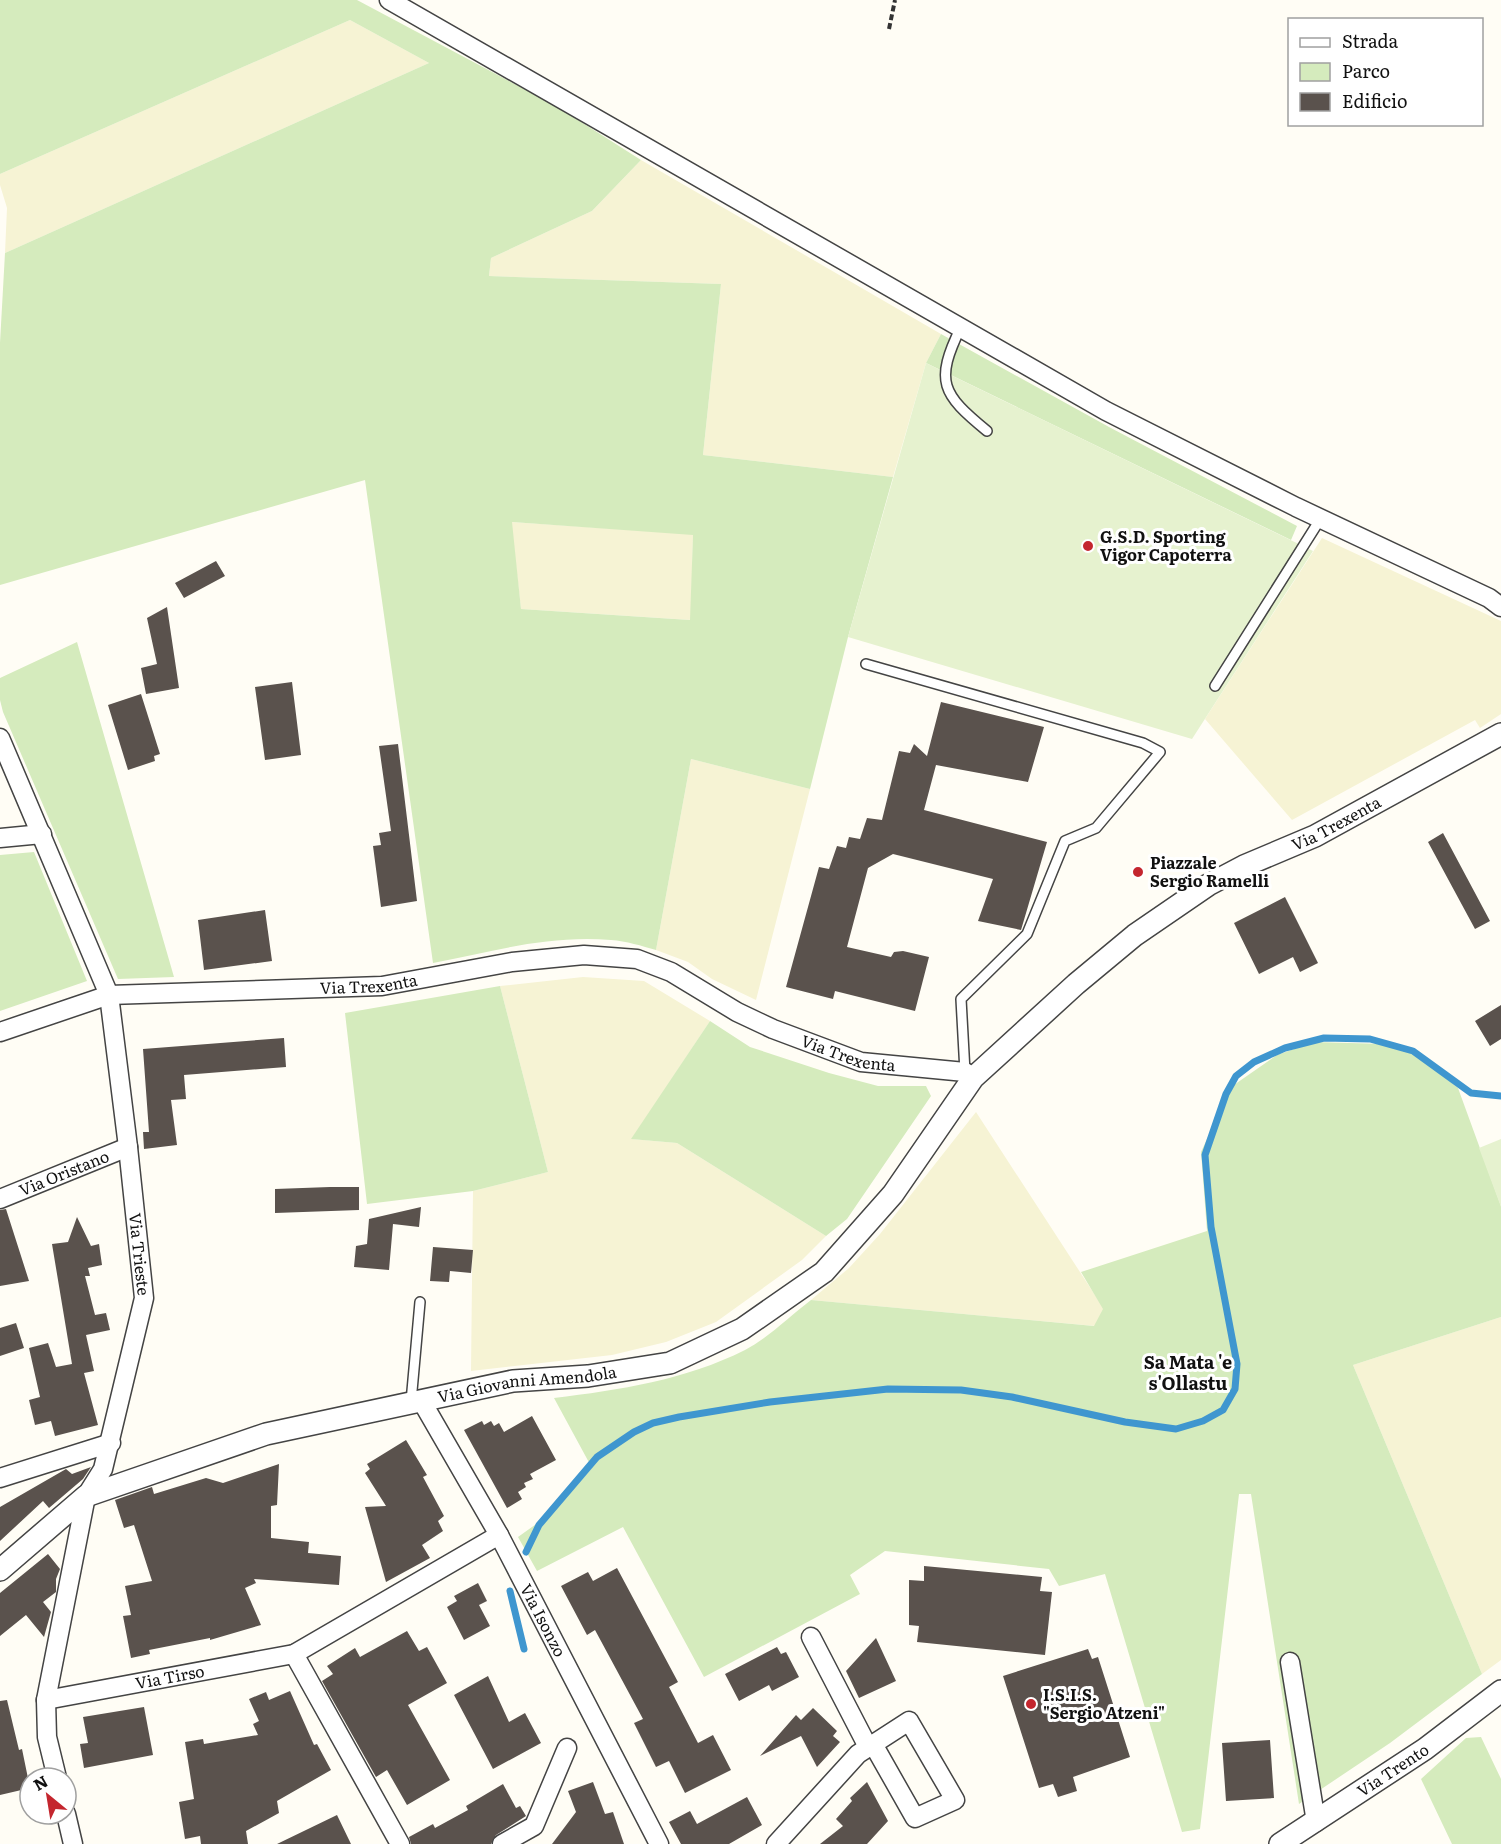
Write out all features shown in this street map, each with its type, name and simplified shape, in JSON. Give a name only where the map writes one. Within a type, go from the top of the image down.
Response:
[{"type":"street","points":[[388,0],[1106,411],[1497,602]]},
{"type":"street","name":"Via Trexenta","points":[[0,1032],[109,995],[382,986],[512,962],[584,955],[637,959],[671,972],[737,1012],[773,1029],[861,1062],[969,1075],[1135,935],[1208,885],[1244,866],[1315,836],[1501,734]]},
{"type":"street","name":"Via Trieste","points":[[0,738],[109,995],[144,1298],[111,1443],[103,1469],[86,1496],[46,1700],[47,1737],[54,1766]]},
{"type":"street","points":[[0,838],[42,834]]},
{"type":"street","name":"Via Giovanni Amendola","points":[[0,1570],[86,1496],[266,1434],[513,1381],[588,1376],[670,1363],[742,1329],[824,1272],[893,1194],[969,1075]]},
{"type":"street","name":"Via Oristano","points":[[0,1199],[128,1148]]},
{"type":"street","name":"Via Isonzo","points":[[416,1401],[500,1535],[659,1844]]},
{"type":"street","points":[[0,1478],[111,1443]]},
{"type":"street","name":"Via Tirso","points":[[46,1700],[294,1654],[500,1535]]},
{"type":"street","points":[[776,1844],[858,1754],[871,1745],[909,1720],[955,1800],[915,1818],[871,1745],[811,1637]]},
{"type":"street","points":[[294,1654],[400,1844]]},
{"type":"street","points":[[1290,1662],[1316,1822]]},
{"type":"street","name":"Via Trento","points":[[1280,1844],[1425,1749],[1501,1691]]},
{"type":"street","points":[[502,1844],[534,1826],[567,1748]]},
{"type":"street","points":[[69,1826],[73,1844]]},
{"type":"lane","points":[[961,327],[946,361],[948,395],[987,431]]},
{"type":"lane","points":[[1215,686],[1321,518]]},
{"type":"lane","points":[[866,664],[1143,743],[1160,752],[1096,828],[1065,841],[1027,934],[961,999],[969,1075]]},
{"type":"lane","points":[[416,1401],[420,1302]]},
{"type":"path","points":[[889,29],[895,0]]},
{"type":"shaded area","points":[[350,20],[429,63],[5,253],[7,208],[0,185],[0,174]]},
{"type":"shaded area","points":[[641,160],[941,334],[926,363],[893,477],[703,455],[721,284],[489,276],[491,258],[592,211]]},
{"type":"shaded area","points":[[511,522],[693,534],[691,620],[521,609]]},
{"type":"shaded area","points":[[1322,538],[1501,621],[1501,714],[1480,728],[1475,720],[1292,820],[1205,719]]},
{"type":"shaded area","points":[[691,759],[810,789],[756,1000],[712,979],[688,962],[656,950]]},
{"type":"shaded area","points":[[583,977],[644,981],[710,1021],[632,1139],[677,1143],[826,1236],[802,1260],[716,1322],[666,1342],[612,1355],[471,1371],[473,1191],[548,1172],[500,986]]},
{"type":"shaded area","points":[[976,1112],[1104,1309],[1095,1326],[811,1300],[849,1268],[880,1234]]},
{"type":"shaded area","points":[[1501,1317],[1501,1660],[1482,1674],[1353,1365]]},
{"type":"green space","points":[[0,0],[357,0],[556,106],[641,160],[592,211],[491,258],[489,276],[721,284],[703,455],[893,477],[848,637],[810,789],[691,759],[656,950],[617,941],[565,940],[521,945],[433,963],[365,480],[0,585],[0,343],[5,253],[429,63],[350,20],[0,174]],"holes":[[[512,522],[693,535],[690,620],[521,609]]]},
{"type":"green space","points":[[941,334],[1109,427],[1297,526],[1291,540],[926,363]]},
{"type":"green space","name":"G.S.D. Sporting Vigor Capoterra","points":[[926,363],[1313,551],[1192,739],[848,637]]},
{"type":"green space","points":[[77,642],[174,977],[118,979],[3,712],[0,700],[0,678]]},
{"type":"green space","points":[[34,852],[87,981],[0,1011],[0,855]]},
{"type":"green space","points":[[500,986],[548,1172],[473,1191],[367,1204],[345,1013]]},
{"type":"green space","points":[[710,1021],[750,1047],[829,1073],[878,1086],[926,1086],[931,1096],[847,1219],[826,1236],[677,1143],[631,1139]]},
{"type":"green space","points":[[1314,1042],[1385,1044],[1419,1056],[1458,1088],[1501,1206],[1501,1317],[1353,1365],[1482,1674],[1390,1743],[1299,1804],[1251,1494],[1239,1494],[1200,1829],[1182,1832],[1105,1574],[1059,1586],[1049,1569],[885,1551],[850,1575],[860,1594],[704,1677],[623,1527],[537,1571],[518,1537],[553,1512],[592,1468],[554,1398],[652,1382],[699,1369],[745,1350],[811,1300],[1094,1326],[1103,1309],[1081,1272],[1207,1231],[1201,1152],[1231,1087],[1277,1055]]},
{"type":"green space","points":[[1501,1139],[1501,1207],[1479,1148]]},
{"type":"green space","points":[[1481,1737],[1501,1779],[1501,1844],[1452,1844],[1421,1779],[1466,1738]]},
{"type":"building","points":[[216,561],[225,576],[184,598],[175,583]]},
{"type":"building","points":[[167,607],[179,688],[146,694],[141,668],[157,664],[147,618]]},
{"type":"building","points":[[292,682],[301,755],[265,760],[255,687]]},
{"type":"building","points":[[141,694],[160,754],[154,756],[155,761],[128,770],[108,705]]},
{"type":"building","points":[[941,702],[1044,727],[1028,782],[936,765],[924,810],[1047,842],[1021,930],[978,921],[993,879],[893,854],[868,868],[847,947],[891,957],[894,952],[903,951],[929,957],[915,1011],[835,991],[833,999],[786,987],[819,867],[829,869],[837,846],[846,848],[849,837],[860,839],[867,818],[882,820],[899,751],[910,753],[914,744],[927,756]]},
{"type":"building","points":[[398,744],[417,901],[381,907],[373,846],[381,845],[379,833],[391,831],[379,746]]},
{"type":"building","points":[[1443,833],[1490,921],[1475,929],[1428,842]]},
{"type":"building","points":[[1285,897],[1318,963],[1300,972],[1293,957],[1259,974],[1234,923]]},
{"type":"building","points":[[265,910],[272,961],[204,970],[198,920]]},
{"type":"building","points":[[1501,1005],[1501,1039],[1490,1046],[1475,1021]]},
{"type":"building","points":[[284,1038],[286,1067],[184,1075],[186,1099],[171,1100],[177,1145],[144,1149],[143,1132],[149,1132],[143,1049]]},
{"type":"building","points":[[359,1187],[359,1210],[275,1213],[275,1189]]},
{"type":"building","points":[[421,1207],[419,1227],[393,1224],[389,1270],[354,1267],[356,1246],[367,1244],[369,1219]]},
{"type":"building","points":[[6,1209],[29,1281],[0,1286],[0,1210]]},
{"type":"building","points":[[77,1217],[91,1246],[99,1244],[102,1265],[88,1268],[90,1276],[85,1276],[95,1315],[106,1313],[110,1330],[86,1335],[94,1371],[84,1373],[98,1425],[55,1436],[51,1421],[35,1425],[29,1400],[40,1397],[29,1348],[48,1343],[56,1367],[72,1364],[52,1244],[68,1242]]},
{"type":"building","points":[[433,1247],[473,1250],[471,1273],[450,1271],[449,1282],[430,1281]]},
{"type":"building","points":[[16,1323],[24,1348],[0,1356],[0,1328]]},
{"type":"building","points":[[532,1416],[556,1460],[530,1474],[533,1479],[524,1483],[526,1487],[518,1492],[522,1499],[507,1508],[464,1430],[482,1421],[484,1425],[491,1421],[494,1426],[499,1423],[504,1432]]},
{"type":"building","points":[[406,1440],[427,1475],[423,1477],[444,1516],[438,1521],[443,1531],[422,1545],[430,1558],[386,1582],[365,1507],[386,1506],[365,1473],[370,1469],[367,1464]]},
{"type":"building","points":[[279,1464],[277,1505],[271,1506],[271,1538],[309,1542],[308,1553],[341,1556],[339,1585],[254,1579],[256,1583],[245,1588],[261,1625],[210,1640],[210,1638],[149,1650],[150,1654],[131,1658],[123,1616],[131,1615],[125,1586],[152,1581],[134,1525],[124,1528],[115,1500],[152,1487],[154,1494],[206,1478],[223,1483]]},
{"type":"building","points":[[91,1467],[83,1479],[49,1508],[43,1501],[0,1541],[0,1507],[66,1469],[72,1474]]},
{"type":"building","points":[[48,1554],[60,1569],[56,1579],[56,1592],[43,1602],[51,1612],[44,1637],[26,1615],[0,1636],[0,1593]]},
{"type":"building","points":[[924,1566],[1042,1577],[1040,1591],[1052,1592],[1045,1655],[917,1642],[919,1626],[909,1625],[909,1580],[924,1581]]},
{"type":"building","points":[[617,1568],[678,1682],[669,1687],[698,1743],[713,1735],[731,1770],[685,1793],[669,1761],[656,1767],[634,1723],[643,1719],[595,1630],[587,1635],[561,1586],[588,1572],[593,1581]]},
{"type":"building","points":[[478,1583],[487,1601],[479,1605],[490,1626],[464,1640],[447,1607],[457,1601],[454,1596]]},
{"type":"building","points":[[407,1631],[419,1651],[427,1647],[447,1683],[408,1705],[450,1780],[407,1805],[387,1770],[376,1777],[322,1681],[333,1674],[327,1666],[355,1648],[360,1657]]},
{"type":"building","points":[[876,1638],[896,1681],[859,1698],[846,1671]]},
{"type":"building","points":[[777,1647],[781,1654],[786,1652],[799,1677],[772,1691],[769,1685],[739,1701],[725,1674]]},
{"type":"building","points":[[1088,1649],[1092,1659],[1098,1657],[1130,1757],[1073,1777],[1077,1791],[1058,1797],[1053,1784],[1039,1788],[1003,1676]]},
{"type":"building","points":[[488,1676],[509,1722],[525,1713],[541,1743],[493,1769],[454,1695]]},
{"type":"building","points":[[290,1691],[314,1745],[317,1744],[331,1770],[277,1801],[279,1813],[246,1831],[248,1844],[201,1844],[200,1836],[185,1839],[179,1802],[194,1799],[185,1742],[203,1739],[204,1744],[258,1735],[253,1724],[259,1721],[249,1699],[266,1692],[269,1700]]},
{"type":"building","points":[[7,1700],[19,1750],[22,1749],[25,1766],[18,1766],[18,1791],[0,1795],[0,1701]]},
{"type":"building","points":[[144,1707],[153,1755],[84,1768],[80,1744],[88,1743],[83,1717]]},
{"type":"building","points":[[813,1708],[837,1731],[833,1736],[840,1742],[817,1767],[801,1736],[760,1756],[796,1715],[801,1720]]},
{"type":"building","points":[[1270,1740],[1274,1798],[1226,1801],[1222,1743]]},
{"type":"building","points":[[593,1782],[605,1814],[613,1812],[624,1844],[552,1844],[576,1812],[568,1791]]},
{"type":"building","points":[[867,1782],[888,1821],[867,1844],[820,1844],[843,1826],[836,1819],[852,1801],[850,1798]]},
{"type":"building","points":[[503,1784],[516,1808],[520,1806],[526,1816],[496,1835],[491,1844],[411,1844],[409,1837],[433,1824],[435,1828],[468,1810],[466,1806]]},
{"type":"building","points":[[747,1797],[762,1825],[729,1844],[681,1844],[669,1822],[690,1811],[697,1824]]},
{"type":"building","points":[[337,1815],[351,1844],[277,1844]]},
{"type":"waterway","points":[[526,1552],[539,1525],[597,1457],[634,1432],[653,1423],[679,1417],[770,1402],[888,1389],[961,1390],[1012,1397],[1125,1422],[1176,1429],[1203,1421],[1223,1410],[1235,1389],[1237,1364],[1211,1227],[1205,1155],[1226,1094],[1236,1076],[1254,1062],[1285,1048],[1324,1038],[1370,1039],[1413,1051],[1471,1093],[1501,1096]]},
{"type":"waterway","points":[[510,1591],[524,1649]]},
{"type":"place","name":"G.S.D. Sporting Vigor Capoterra","points":[[1088,546]]},
{"type":"place","name":"Piazzale Sergio Ramelli","points":[[1138,872]]},
{"type":"place","name":"I.S.I.S. \"Sergio Atzeni\"","points":[[1031,1704]]},
{"type":"district","name":"Sa Mata 'e s'Ollastu","points":[[1188,1373]]}]
